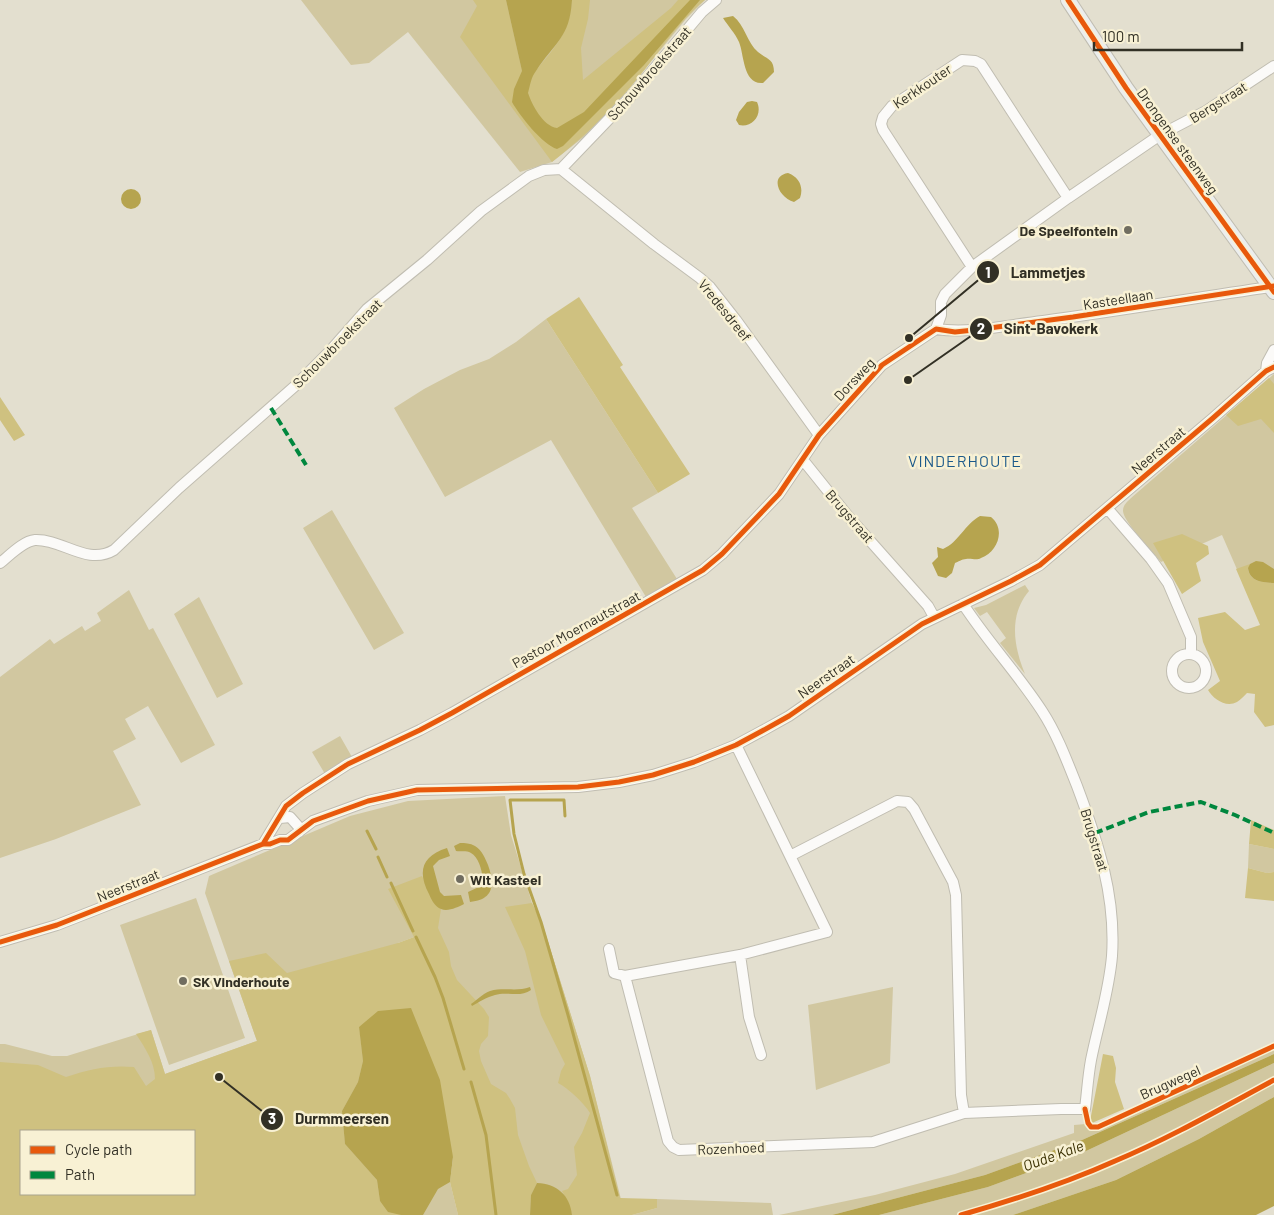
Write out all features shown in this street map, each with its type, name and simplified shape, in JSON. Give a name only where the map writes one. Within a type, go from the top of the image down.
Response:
[{"type":"street","name":"Schouwbroekstraat","points":[[0,563],[24,544],[36,540],[90,555],[104,555],[114,550],[179,488],[295,386],[330,351],[367,309],[427,260],[481,212],[529,176],[544,170],[561,169],[631,96],[702,12],[716,0]]},
{"type":"street","name":"Drongense steenweg","points":[[1068,0],[1126,88],[1272,290]]},
{"type":"street","name":"Kerkkouter","points":[[972,267],[883,130],[881,124],[883,117],[892,106],[962,60],[975,60],[981,64],[1068,198]]},
{"type":"street","name":"Bergstraat","points":[[1160,135],[1206,111],[1274,66]]},
{"type":"street","points":[[936,329],[941,315],[941,302],[945,294],[972,267],[1160,135]]},
{"type":"street","name":"Vredesdreef","points":[[561,169],[654,244],[700,278],[710,288],[736,320],[819,435]]},
{"type":"street","name":"Kasteellaan","points":[[936,329],[954,332],[983,329],[1272,290]]},
{"type":"street","name":"Dorsweg","points":[[819,435],[882,365],[936,329]]},
{"type":"street","name":"Neerstraat","points":[[263,844],[276,821],[313,822],[368,801],[417,790],[578,787],[619,782],[653,775],[694,762],[736,745],[789,716],[894,643],[934,618],[1040,565],[1270,369],[1267,363],[1274,350]]},
{"type":"street","name":"Pastoor Moernautstraat","points":[[291,822],[292,809],[303,793],[348,764],[420,730],[703,570],[722,554],[780,494],[819,435]]},
{"type":"street","name":"Brugstraat","points":[[803,460],[848,516],[928,606],[934,618]]},
{"type":"street","points":[[1108,508],[1151,559],[1168,583],[1191,638],[1191,653]]},
{"type":"street","name":"Brugstraat","points":[[963,604],[1042,710],[1052,728],[1071,770],[1095,833],[1108,880],[1111,904],[1112,955],[1108,985],[1091,1062],[1085,1109]]},
{"type":"street","points":[[625,976],[740,955],[827,932],[736,745]]},
{"type":"street","points":[[790,856],[897,801],[908,802],[914,809],[954,882],[956,895],[961,1096],[964,1113]]},
{"type":"street","name":"Neerstraat","points":[[0,942],[57,925],[263,844],[288,840],[291,822]]},
{"type":"street","points":[[272,830],[280,840]]},
{"type":"street","name":"Rozenhoed","points":[[609,949],[614,973],[625,976],[668,1141],[679,1150],[873,1142],[964,1113],[1085,1109]]},
{"type":"street","points":[[740,955],[749,1017],[761,1055]]},
{"type":"shaded area","points":[[301,0],[705,0],[686,19],[627,91],[585,136],[552,162],[520,172],[408,32],[369,63],[351,65]]},
{"type":"shaded area","points":[[473,0],[506,0],[522,71],[534,73],[560,40],[571,12],[572,0],[590,0],[588,19],[581,48],[583,80],[671,8],[678,0],[705,0],[665,43],[610,110],[552,162],[460,37],[477,6]]},
{"type":"shaded area","points":[[579,297],[623,365],[620,367],[690,474],[658,493],[546,319]]},
{"type":"shaded area","points":[[546,319],[658,493],[632,508],[677,579],[646,597],[551,440],[445,497],[394,408],[460,370],[489,359],[516,342]]},
{"type":"shaded area","points":[[1274,374],[1274,654],[1222,535],[1161,562],[1133,529],[1124,516],[1123,511],[1124,505],[1131,498]]},
{"type":"shaded area","points":[[1269,378],[1274,384],[1274,433],[1261,419],[1238,426],[1226,415]]},
{"type":"shaded area","points":[[0,397],[25,435],[14,441],[0,420]]},
{"type":"shaded area","points":[[332,510],[404,633],[374,650],[303,528]]},
{"type":"shaded area","points":[[1182,534],[1208,546],[1209,554],[1196,563],[1201,581],[1182,594],[1153,543]]},
{"type":"shaded area","points":[[1250,564],[1248,569],[1251,577],[1261,582],[1274,583],[1274,725],[1265,727],[1254,712],[1255,694],[1247,693],[1237,702],[1229,704],[1220,702],[1208,690],[1220,681],[1203,642],[1198,618],[1225,612],[1245,630],[1260,625],[1236,569]]},
{"type":"shaded area","points":[[1025,585],[1029,591],[1018,611],[1015,632],[1018,653],[1025,674],[1000,643],[1006,638],[987,612],[980,616],[974,608],[986,605]]},
{"type":"shaded area","points":[[129,590],[149,630],[153,628],[215,745],[181,763],[148,706],[125,719],[136,739],[113,751],[141,805],[56,839],[0,858],[0,677],[50,639],[54,644],[82,626],[85,631],[101,621],[97,613]]},
{"type":"shaded area","points":[[199,597],[243,684],[217,698],[174,614]]},
{"type":"shaded area","points":[[340,736],[352,757],[325,774],[312,752]]},
{"type":"shaded area","points":[[505,796],[511,835],[532,903],[544,929],[590,1076],[625,1215],[498,1215],[414,937],[398,943],[440,1080],[450,1182],[458,1215],[0,1215],[0,1044],[52,1056],[67,1056],[151,1030],[165,1074],[257,1041],[205,893],[209,876],[350,816],[408,801]]},
{"type":"shaded area","points":[[1251,820],[1274,830],[1274,849],[1249,844]]},
{"type":"shaded area","points":[[1249,844],[1274,849],[1274,872],[1267,873],[1248,868]]},
{"type":"shaded area","points":[[1248,868],[1267,873],[1274,872],[1274,901],[1245,898]]},
{"type":"shaded area","points":[[422,876],[434,903],[441,909],[438,928],[449,952],[451,966],[457,980],[489,1017],[488,1036],[481,1044],[479,1051],[481,1061],[491,1084],[506,1093],[515,1108],[518,1135],[537,1183],[531,1195],[530,1215],[458,1215],[450,1182],[453,1157],[359,1026],[363,1061],[358,1082],[342,1111],[345,1144],[377,1180],[380,1201],[401,1215],[0,1215],[0,1062],[38,1065],[66,1077],[100,1068],[134,1067],[146,1086],[155,1079],[155,1073],[149,1055],[136,1034],[151,1030],[165,1074],[257,1041],[229,961],[266,953],[287,973],[414,937],[388,889]]},
{"type":"shaded area","name":"SK Vinderhoute","points":[[196,898],[245,1038],[169,1065],[120,925]]},
{"type":"shaded area","points":[[532,903],[544,929],[590,1076],[620,1198],[657,1199],[657,1208],[632,1215],[572,1215],[562,1191],[568,1189],[577,1175],[574,1147],[590,1113],[576,1096],[558,1083],[565,1064],[541,1015],[525,951],[505,907]]},
{"type":"shaded area","points":[[893,987],[890,1063],[816,1090],[808,1005]]},
{"type":"shaded area","points":[[1274,1048],[1274,1054],[1082,1140],[985,1175],[832,1215],[779,1215],[875,1195],[955,1174],[1074,1133],[1074,1125],[1086,1124],[1089,1129],[1101,1128]]},
{"type":"shaded area","points":[[1103,1054],[1113,1056],[1116,1068],[1115,1082],[1124,1109],[1092,1123],[1090,1121]]},
{"type":"shaded area","points":[[1274,1063],[1274,1097],[1199,1139],[1116,1180],[1013,1215],[879,1215],[988,1187],[1086,1151]]},
{"type":"shaded area","points":[[657,1199],[771,1203],[773,1215],[632,1215],[657,1208]]},
{"type":"water","points":[[506,0],[572,0],[571,13],[564,32],[534,73],[528,93],[535,109],[543,119],[557,128],[584,112],[690,0],[700,0],[644,65],[563,146],[557,149],[538,136],[512,102],[514,89],[522,71]]},
{"type":"water","points":[[733,16],[754,48],[773,64],[774,72],[763,83],[752,79],[745,68],[739,42],[723,18]]},
{"type":"water","points":[[747,102],[757,102],[759,112],[755,120],[748,124],[739,125],[736,120],[739,112]]},
{"type":"water","points":[[788,173],[798,180],[801,186],[800,198],[794,202],[784,196],[778,187],[779,178]]},
{"type":"water","points":[[131,189],[138,192],[141,199],[138,206],[131,209],[124,206],[121,199],[124,192]]},
{"type":"water","points":[[980,516],[991,517],[996,522],[999,534],[996,546],[987,555],[979,559],[965,559],[955,563],[952,573],[946,578],[938,576],[932,563],[938,557],[937,547],[943,549],[949,546]]},
{"type":"water","points":[[1256,561],[1263,562],[1274,569],[1274,583],[1257,580],[1251,576],[1248,568],[1250,564]]},
{"type":"water","points":[[460,843],[475,846],[480,850],[488,865],[492,879],[491,890],[484,898],[478,901],[470,902],[468,892],[481,886],[481,868],[477,859],[471,853],[456,851],[454,846]]},
{"type":"water","points":[[447,848],[450,856],[439,860],[433,866],[440,892],[444,896],[461,895],[464,904],[453,909],[444,910],[435,905],[432,900],[425,886],[423,871],[424,865],[432,855]]},
{"type":"water","points":[[530,987],[531,990],[522,994],[500,994],[489,997],[472,1006],[471,1004],[490,991]]},
{"type":"water","points":[[411,1008],[440,1080],[453,1157],[450,1182],[438,1189],[423,1215],[401,1215],[388,1212],[380,1201],[377,1180],[345,1144],[342,1111],[358,1082],[363,1061],[359,1027],[378,1011]]},
{"type":"water","name":"Oude Kale","points":[[1274,1054],[1274,1063],[1086,1151],[988,1187],[879,1215],[832,1215],[985,1175],[1082,1140]]},
{"type":"water","points":[[1274,1097],[1274,1206],[1256,1215],[1013,1215],[1116,1180],[1199,1139]]},
{"type":"water","points":[[537,1183],[551,1186],[561,1192],[571,1208],[572,1215],[530,1215],[531,1195]]},
{"type":"waterway","points":[[565,816],[564,800],[510,800],[514,834],[524,874],[541,922],[568,1015],[617,1195]]},
{"type":"waterway","points":[[367,831],[376,849]]},
{"type":"waterway","points":[[378,857],[387,877]]},
{"type":"waterway","points":[[391,883],[413,931]]},
{"type":"waterway","points":[[416,937],[443,998],[464,1069]]},
{"type":"waterway","points":[[471,1082],[486,1135],[496,1215]]},
{"type":"marked path","points":[[271,408],[306,465]]},
{"type":"marked path","points":[[1095,833],[1149,812],[1201,802],[1274,833]]},
{"type":"cycle path","points":[[1068,0],[1126,88],[1274,292]]},
{"type":"cycle path","points":[[263,844],[286,806],[348,764],[452,713],[703,570],[722,554],[779,494],[819,435],[882,365],[936,329],[955,332],[974,330],[1073,317],[1274,286]]},
{"type":"cycle path","points":[[0,942],[57,925],[263,844],[288,840],[313,821],[368,801],[417,790],[578,787],[619,782],[653,775],[694,762],[736,745],[789,716],[922,624],[1040,565],[1266,371],[1274,367]]},
{"type":"cycle path","name":"Brugwegel","points":[[1085,1109],[1088,1123],[1091,1127],[1098,1127],[1274,1046]]},
{"type":"cycle path","points":[[961,1215],[1040,1191],[1078,1177],[1176,1133],[1274,1080]]},
{"type":"place","name":"De Speelfontein","points":[[1128,230]]},
{"type":"place","name":"Lammetjes","points":[[909,338]]},
{"type":"place","name":"Sint-Bavokerk","points":[[908,380]]},
{"type":"place","name":"Wit Kasteel","points":[[460,879]]},
{"type":"place","name":"SK Vinderhoute","points":[[183,981]]},
{"type":"place","name":"Durmmeersen","points":[[219,1077]]},
{"type":"district","name":"VINDERHOUTE","points":[[965,460]]}]
